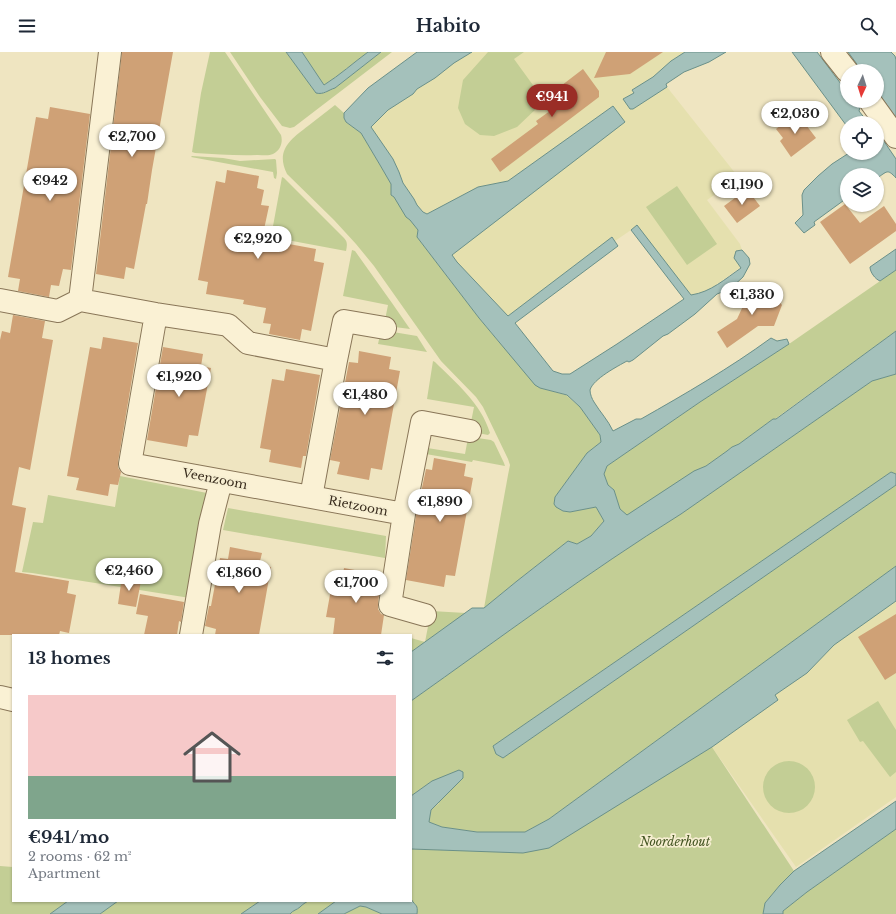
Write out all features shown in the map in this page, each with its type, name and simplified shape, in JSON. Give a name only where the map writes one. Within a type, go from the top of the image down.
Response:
[{"type":"street","points":[[80,300],[110,52]]},
{"type":"street","points":[[832,52],[841,64]]},
{"type":"street","points":[[875,108],[896,137]]},
{"type":"street","points":[[0,300],[58,311],[80,300],[228,325],[248,344],[336,360]]},
{"type":"street","name":"Veenzoom","points":[[156,314],[130,464],[311,497]]},
{"type":"street","points":[[311,497],[344,321],[385,328]]},
{"type":"street","name":"Rietzoom","points":[[425,615],[390,605],[404,514],[422,422],[470,431]]},
{"type":"street","points":[[191,634],[210,524],[222,481]]},
{"type":"street","name":"Rietzoom","points":[[311,497],[404,514]]},
{"type":"street","points":[[0,698],[12,700]]},
{"type":"shaded area","points":[[472,52],[685,52],[671,61],[653,77],[632,90],[634,93],[623,99],[633,109],[667,87],[739,178],[707,200],[740,244],[742,250],[736,251],[741,267],[712,288],[700,294],[691,295],[631,229],[615,241],[612,237],[508,316],[452,255],[624,122],[613,106],[508,181],[478,187],[427,214],[417,205],[403,183],[393,159],[371,127],[388,110]]},
{"type":"shaded area","points":[[896,601],[896,797],[796,867],[712,747],[778,700],[775,695],[807,673],[834,645]]},
{"type":"green space","points":[[210,52],[225,52],[281,135],[281,146],[276,152],[271,155],[242,155],[192,152],[201,93]]},
{"type":"green space","points":[[230,52],[286,52],[316,93],[325,93],[330,89],[335,88],[381,52],[392,52],[294,127],[290,128],[282,126],[260,97]]},
{"type":"green space","points":[[302,52],[368,52],[324,85]]},
{"type":"green space","points":[[488,52],[524,52],[514,59],[538,92],[537,108],[517,127],[494,136],[480,135],[465,124],[458,108],[463,80]]},
{"type":"green space","points":[[335,105],[344,113],[346,122],[361,133],[391,184],[391,195],[418,230],[417,237],[479,318],[540,388],[566,395],[580,407],[600,435],[601,442],[587,453],[555,497],[554,504],[563,511],[570,512],[596,507],[604,521],[591,536],[577,544],[568,541],[484,608],[510,465],[508,459],[483,407],[476,397],[441,361],[374,266],[356,244],[287,174],[284,166],[284,152],[291,141]]},
{"type":"green space","points":[[191,157],[223,158],[240,161],[275,159],[277,173],[276,179],[274,178],[273,172]]},
{"type":"green space","points":[[282,177],[344,238],[347,243],[346,251],[271,237]]},
{"type":"green space","points":[[677,186],[717,244],[687,265],[646,207]]},
{"type":"green space","points":[[352,250],[355,251],[410,329],[387,326],[385,320],[388,305],[343,296]]},
{"type":"green space","points":[[896,270],[896,331],[775,419],[706,466],[694,472],[627,516],[620,509],[614,490],[608,485],[604,474],[607,466]]},
{"type":"green space","points":[[387,331],[417,336],[427,352],[378,344],[380,335]]},
{"type":"green space","points":[[433,361],[467,394],[481,412],[490,433],[488,435],[473,432],[471,422],[474,407],[427,399]]},
{"type":"green space","points":[[896,374],[896,474],[891,472],[493,746],[496,754],[503,758],[896,485],[896,566],[549,819],[525,832],[477,832],[442,827],[429,822],[431,810],[439,803],[432,781],[412,795],[412,700],[578,582],[681,514],[872,381]]},
{"type":"green space","points":[[471,437],[491,440],[494,442],[505,466],[420,453],[421,447],[465,454],[468,438]]},
{"type":"green space","points":[[120,476],[207,493],[190,598],[22,572],[33,522],[43,523],[48,495],[115,507]]},
{"type":"green space","points":[[228,508],[386,536],[385,558],[223,530]]},
{"type":"green space","points":[[431,611],[466,613],[412,651],[412,638],[425,642]]},
{"type":"green space","points":[[878,701],[896,730],[896,772],[890,777],[863,741],[860,742],[847,720]]},
{"type":"green space","name":"Noorderhout","points":[[712,747],[794,871],[765,903],[763,914],[414,914],[411,902],[412,849],[452,850],[549,832]]},
{"type":"green space","points":[[789,761],[803,765],[811,773],[815,787],[811,801],[803,809],[789,813],[775,809],[767,801],[763,787],[767,773],[775,765]]},
{"type":"green space","points":[[896,829],[896,914],[783,914],[783,911],[807,892]]},
{"type":"green space","points":[[0,866],[12,867],[12,902],[67,902],[50,914],[0,914]]},
{"type":"green space","points":[[117,902],[259,902],[241,914],[100,914]]},
{"type":"green space","points":[[306,902],[335,902],[318,914],[290,914]]},
{"type":"green space","points":[[360,906],[366,907],[382,914],[344,914]]},
{"type":"water","points":[[286,52],[302,52],[324,85],[368,52],[381,52],[335,88],[324,93],[316,93]]},
{"type":"water","points":[[417,52],[472,52],[388,110],[371,127],[393,159],[403,183],[417,205],[427,214],[478,187],[508,181],[613,106],[625,122],[452,255],[508,316],[612,237],[618,246],[515,323],[553,371],[562,374],[570,374],[684,299],[631,230],[637,225],[691,295],[711,288],[741,268],[734,258],[736,251],[742,250],[749,258],[750,264],[743,277],[730,289],[717,294],[695,314],[663,336],[633,360],[629,362],[627,361],[612,369],[601,377],[590,390],[596,406],[613,431],[636,419],[641,419],[691,390],[740,360],[771,338],[777,341],[787,339],[789,344],[700,402],[607,466],[604,474],[608,485],[614,490],[620,509],[627,515],[694,471],[706,466],[773,419],[776,419],[896,331],[896,374],[872,381],[681,514],[578,582],[412,700],[412,651],[472,608],[484,608],[568,541],[577,544],[591,536],[604,521],[596,507],[570,512],[563,511],[554,504],[555,497],[587,453],[601,442],[600,435],[580,407],[567,395],[540,388],[535,385],[479,318],[417,237],[418,230],[406,217],[394,197],[391,195],[391,184],[361,133],[346,122],[344,118],[344,113],[368,88]]},
{"type":"water","points":[[685,52],[726,52],[709,62],[684,72],[666,84],[667,87],[633,109],[630,109],[623,99],[634,93],[632,90],[653,77],[671,61]]},
{"type":"water","points":[[792,52],[817,52],[840,83],[840,108],[860,108],[859,111],[863,116],[840,117]]},
{"type":"water","points":[[848,52],[891,52],[895,56],[896,118],[884,101],[884,64],[857,64]]},
{"type":"water","points":[[884,141],[896,159],[896,178],[889,172],[884,174],[884,168],[840,168],[840,203],[814,222],[815,225],[804,233],[795,223],[803,215],[802,195],[804,190],[832,164],[840,159],[884,160]]},
{"type":"water","points":[[896,249],[896,270],[880,281],[878,280],[872,273],[870,267]]},
{"type":"water","points":[[891,472],[896,474],[896,485],[503,758],[496,754],[493,746]]},
{"type":"water","points":[[896,566],[896,601],[834,645],[807,673],[775,695],[778,700],[712,747],[549,848],[523,853],[412,849],[412,795],[432,781],[459,770],[463,772],[463,778],[431,810],[429,822],[442,827],[477,832],[525,832],[549,819]]},
{"type":"water","points":[[896,801],[896,829],[807,892],[783,911],[783,914],[763,914],[765,903],[794,871]]},
{"type":"water","points":[[412,900],[417,907],[417,914],[382,914],[360,906],[344,914],[318,914],[335,902],[412,902]]},
{"type":"water","points":[[67,902],[117,902],[100,914],[50,914]]},
{"type":"water","points":[[259,902],[306,902],[290,914],[241,914]]},
{"type":"building","points":[[122,52],[173,52],[147,204],[134,269],[126,267],[124,279],[96,274]]},
{"type":"building","points":[[606,52],[663,52],[630,74],[594,78]]},
{"type":"building","points":[[583,69],[599,91],[599,97],[500,172],[491,159],[538,124],[536,121],[561,103],[553,92]]},
{"type":"building","points":[[50,107],[90,114],[71,270],[63,269],[59,286],[51,285],[49,297],[18,291],[20,279],[8,277],[36,117],[48,119]]},
{"type":"building","points":[[797,113],[816,138],[791,157],[780,141],[783,138],[776,129]]},
{"type":"building","points":[[227,170],[259,176],[257,188],[264,190],[261,205],[269,206],[263,234],[279,239],[278,242],[316,249],[314,261],[324,263],[311,331],[302,329],[300,340],[269,334],[271,324],[263,323],[266,308],[243,304],[244,300],[206,294],[208,282],[198,280],[216,181],[225,183]]},
{"type":"building","points":[[747,189],[760,206],[737,223],[724,206]]},
{"type":"building","points":[[884,206],[896,224],[896,231],[850,264],[820,222],[840,208],[840,212],[851,212],[860,223],[876,212],[884,212]]},
{"type":"building","points":[[750,291],[771,291],[782,305],[774,326],[758,326],[727,348],[717,332],[737,319]]},
{"type":"building","points":[[13,315],[45,321],[42,338],[53,340],[30,470],[19,467],[12,505],[26,508],[15,572],[69,581],[67,593],[76,595],[69,633],[60,631],[59,634],[0,635],[0,340],[2,331],[10,333]]},
{"type":"building","points":[[103,337],[138,343],[118,462],[118,468],[121,472],[118,485],[110,484],[108,496],[76,490],[79,478],[67,476],[90,347],[101,349]]},
{"type":"building","points":[[163,347],[203,354],[201,366],[211,368],[198,436],[189,435],[187,447],[147,440]]},
{"type":"building","points":[[359,351],[391,357],[389,369],[400,371],[382,470],[371,468],[369,480],[337,474],[340,462],[330,460],[349,362],[358,363]]},
{"type":"building","points":[[286,369],[320,375],[306,456],[303,456],[301,468],[269,462],[271,450],[260,448],[272,379],[284,381]]},
{"type":"building","points":[[434,458],[466,464],[464,476],[473,478],[455,576],[446,575],[444,587],[406,580],[416,516],[426,469],[432,470]]},
{"type":"building","points":[[230,547],[262,553],[259,565],[271,567],[259,634],[215,634],[216,629],[205,626],[209,606],[211,606],[220,558],[228,559]]},
{"type":"building","points":[[344,568],[382,575],[378,603],[378,609],[381,614],[384,615],[381,634],[333,634],[335,618],[326,617],[333,578],[342,580]]},
{"type":"building","points":[[122,577],[141,581],[136,607],[118,604]]},
{"type":"building","points":[[140,594],[184,602],[181,622],[179,621],[177,634],[144,634],[148,616],[136,614]]},
{"type":"building","points":[[896,614],[896,673],[885,680],[858,637]]}]
